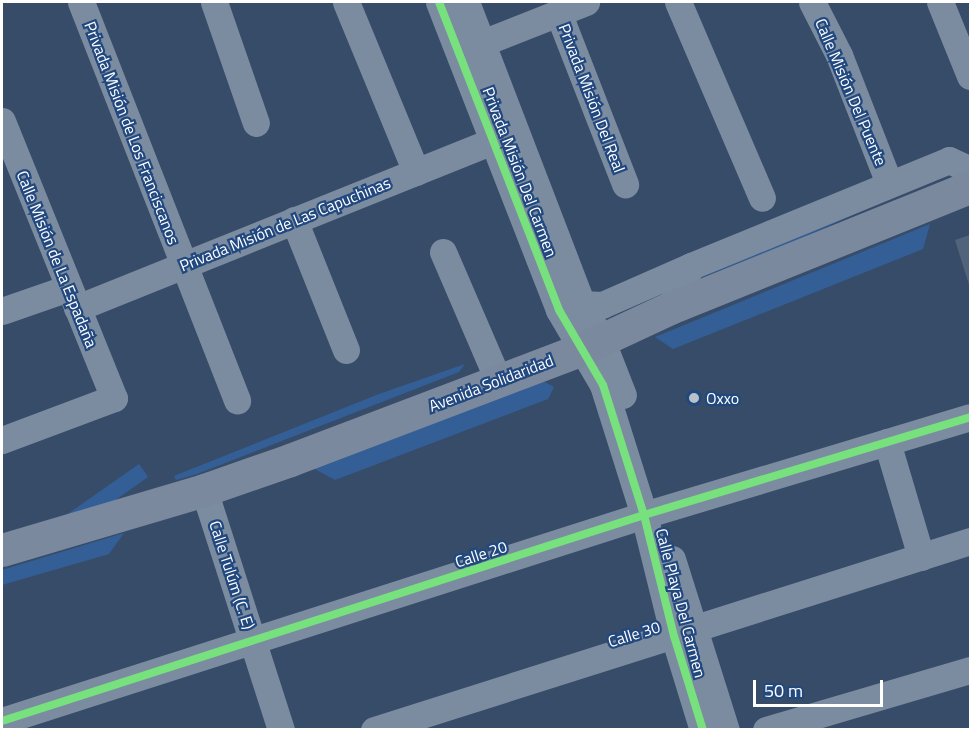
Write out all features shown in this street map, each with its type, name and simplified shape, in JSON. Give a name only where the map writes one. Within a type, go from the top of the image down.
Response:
[{"type":"main road","name":"Avenida Solidaridad","points":[[2,550],[204,490],[498,380],[592,344],[670,308],[970,187]]},
{"type":"street","name":"Privada Misión de Los Franciscanos","points":[[81,2],[237,401]]},
{"type":"street","points":[[214,2],[256,123]]},
{"type":"street","points":[[346,2],[416,171]]},
{"type":"street","name":"Privada Misión Del Carmen","points":[[439,2],[470,46],[582,304],[592,344]]},
{"type":"street","name":"Privada Misión Del Carmen","points":[[466,2],[470,46],[493,141],[559,310],[592,344]]},
{"type":"street","points":[[470,46],[585,2]]},
{"type":"street","points":[[678,2],[762,198]]},
{"type":"street","name":"Calle Misión Del Puente","points":[[812,2],[839,55],[889,183]]},
{"type":"street","points":[[940,2],[970,76]]},
{"type":"street","name":"Privada Misión Del Real","points":[[558,12],[625,184]]},
{"type":"street","name":"Calle Misión de La Espadaña","points":[[2,121],[13,183],[73,298],[114,398],[2,440]]},
{"type":"street","name":"Privada Misión de Las Capuchinas","points":[[2,311],[73,298],[182,264],[493,141]]},
{"type":"street","points":[[582,304],[602,305],[889,183],[949,160],[970,170]]},
{"type":"street","points":[[294,220],[346,350]]},
{"type":"street","points":[[443,252],[498,380]]},
{"type":"street","points":[[670,308],[691,266]]},
{"type":"street","name":"Calle Playa Del Carmen","points":[[592,344],[618,379],[650,514],[684,633],[703,729]]},
{"type":"street","name":"Calle 20","points":[[2,721],[650,514],[970,417]]},
{"type":"street","points":[[887,442],[921,557]]},
{"type":"street","name":"Calle Tulúm (C. E)","points":[[204,490],[281,729]]},
{"type":"street","name":"Calle 30","points":[[374,729],[970,541]]},
{"type":"street","name":"Calle Playa Del Carmen","points":[[684,633],[726,729]]},
{"type":"street","points":[[766,729],[970,670]]},
{"type":"shaded area","points":[[931,180],[795,241],[690,282],[691,276]]},
{"type":"shaded area","points":[[930,224],[923,249],[673,349],[655,337]]},
{"type":"shaded area","points":[[465,364],[459,372],[197,474],[176,480],[174,476],[379,394]]},
{"type":"shaded area","points":[[541,380],[554,387],[548,399],[335,480],[311,467]]},
{"type":"shaded area","points":[[139,464],[148,477],[30,560],[21,547]]},
{"type":"shaded area","points":[[124,533],[109,554],[2,585],[2,570]]},
{"type":"building","points":[[970,235],[970,288],[955,240]]},
{"type":"cycle path","points":[[439,2],[559,310],[603,385],[644,515],[674,636],[703,730]]},
{"type":"cycle path","points":[[2,721],[644,515],[970,417]]},
{"type":"place","name":"Oxxo","points":[[694,398]]}]
